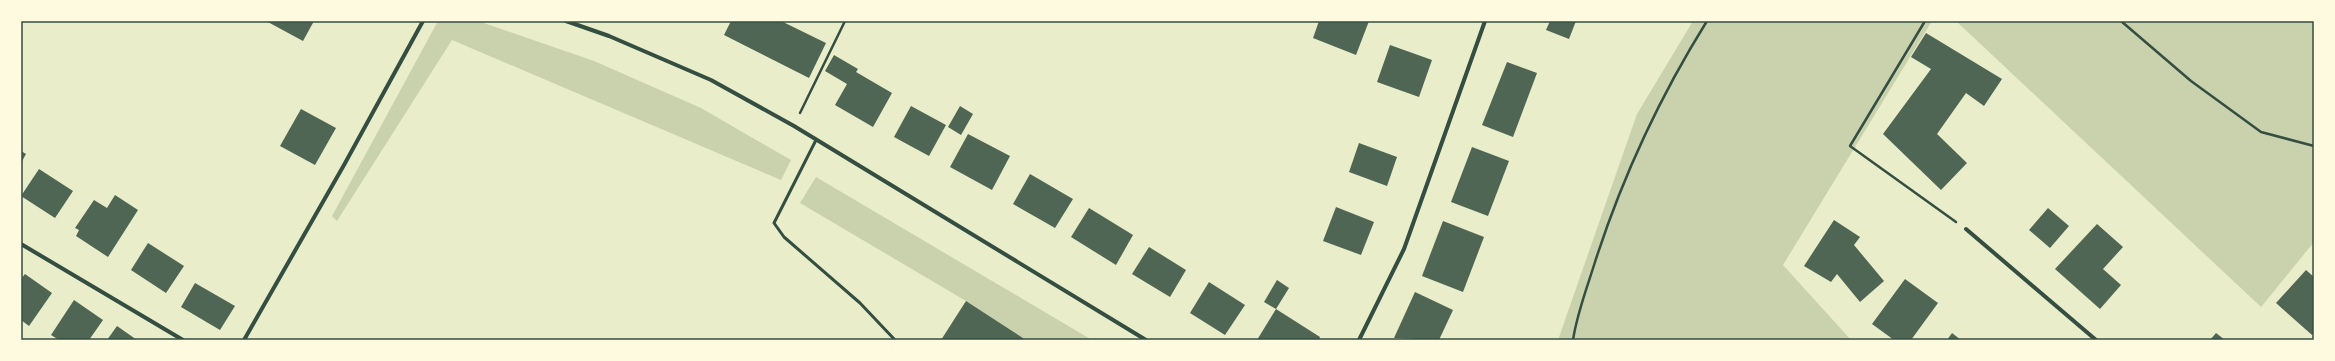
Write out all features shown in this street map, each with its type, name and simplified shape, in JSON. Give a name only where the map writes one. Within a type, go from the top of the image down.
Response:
[{"type":"street","points":[[244,340],[344,165],[422,21]]},
{"type":"street","points":[[566,21],[609,36],[711,80],[794,126],[1146,340]]},
{"type":"street","points":[[1359,340],[1404,249],[1485,21]]},
{"type":"street","points":[[1966,229],[2096,340]]},
{"type":"street","points":[[21,244],[183,340]]},
{"type":"lane","points":[[816,140],[774,223],[784,237],[860,303],[895,340]]},
{"type":"path","points":[[794,126],[845,21]]},
{"type":"path","points":[[1573,340],[1576,321],[1604,232],[1638,148],[1675,71],[1707,21]]},
{"type":"path","points":[[1925,21],[1850,146],[1966,229]]},
{"type":"path","points":[[2121,21],[2191,81],[2261,132],[2314,146]]},
{"type":"green space","points":[[438,21],[478,21],[594,61],[701,108],[791,160],[781,180],[452,40],[337,221],[332,216]]},
{"type":"green space","points":[[1693,21],[1932,21],[1783,265],[1851,340],[1558,340],[1637,114]]},
{"type":"green space","points":[[1956,21],[2314,21],[2314,242],[2261,307]]},
{"type":"green space","points":[[816,177],[1092,340],[1026,340],[966,301],[800,203]]},
{"type":"building","points":[[266,21],[314,21],[303,41]]},
{"type":"building","points":[[731,21],[781,21],[826,43],[809,78],[724,35]]},
{"type":"building","points":[[1319,21],[1369,21],[1356,55],[1313,38]]},
{"type":"building","points":[[1550,21],[1576,21],[1569,39],[1546,30]]},
{"type":"building","points":[[1926,33],[2002,79],[1984,106],[1966,93],[1937,134],[1967,163],[1941,190],[1883,134],[1931,69],[1911,57]]},
{"type":"building","points":[[1390,45],[1432,60],[1419,97],[1377,82]]},
{"type":"building","points":[[834,55],[858,69],[856,72],[892,93],[873,127],[835,105],[847,84],[825,71]]},
{"type":"building","points":[[1507,62],[1537,73],[1513,137],[1482,125]]},
{"type":"building","points":[[911,106],[946,125],[929,156],[894,137]]},
{"type":"building","points":[[960,106],[973,114],[961,135],[948,127]]},
{"type":"building","points":[[301,109],[336,128],[315,165],[280,146]]},
{"type":"building","points":[[968,134],[1010,156],[992,190],[950,167]]},
{"type":"building","points":[[1359,143],[1397,157],[1387,186],[1349,172]]},
{"type":"building","points":[[1472,147],[1509,161],[1488,216],[1451,202]]},
{"type":"building","points":[[21,151],[26,154],[21,163]]},
{"type":"building","points":[[39,169],[73,191],[55,218],[21,196]]},
{"type":"building","points":[[1030,174],[1073,199],[1055,228],[1013,204]]},
{"type":"building","points":[[115,195],[138,210],[108,257],[76,236],[79,230],[75,228],[94,200],[107,208]]},
{"type":"building","points":[[1336,207],[1374,222],[1361,255],[1323,241]]},
{"type":"building","points":[[1089,208],[1133,235],[1116,265],[1071,237]]},
{"type":"building","points":[[2048,208],[2069,226],[2050,248],[2029,230]]},
{"type":"building","points":[[1834,220],[1860,237],[1854,245],[1884,281],[1860,302],[1837,274],[1831,282],[1804,266]]},
{"type":"building","points":[[1443,221],[1484,237],[1463,292],[1422,276]]},
{"type":"building","points":[[2097,224],[2123,247],[2103,269],[2121,285],[2100,309],[2055,269]]},
{"type":"building","points":[[148,243],[184,266],[166,293],[131,270]]},
{"type":"building","points":[[1149,247],[1186,270],[1170,297],[1132,274]]},
{"type":"building","points":[[2306,270],[2314,277],[2314,333],[2312,335],[2276,303]]},
{"type":"building","points":[[25,274],[52,293],[29,326],[21,320],[21,279]]},
{"type":"building","points":[[1905,279],[1938,303],[1911,340],[1894,340],[1872,324]]},
{"type":"building","points":[[1277,280],[1289,288],[1276,309],[1264,302]]},
{"type":"building","points":[[1209,282],[1245,305],[1225,335],[1190,313]]},
{"type":"building","points":[[195,283],[235,306],[220,330],[181,307]]},
{"type":"building","points":[[1415,292],[1453,310],[1439,340],[1394,338]]},
{"type":"building","points":[[74,300],[103,320],[89,340],[59,340],[51,335]]},
{"type":"building","points":[[966,301],[1026,340],[941,340]]},
{"type":"building","points":[[1276,309],[1320,337],[1319,340],[1257,340]]},
{"type":"building","points":[[117,326],[137,340],[107,340]]},
{"type":"building","points":[[1952,333],[1961,340],[1947,340]]},
{"type":"building","points":[[2216,333],[2225,340],[2210,340]]}]
